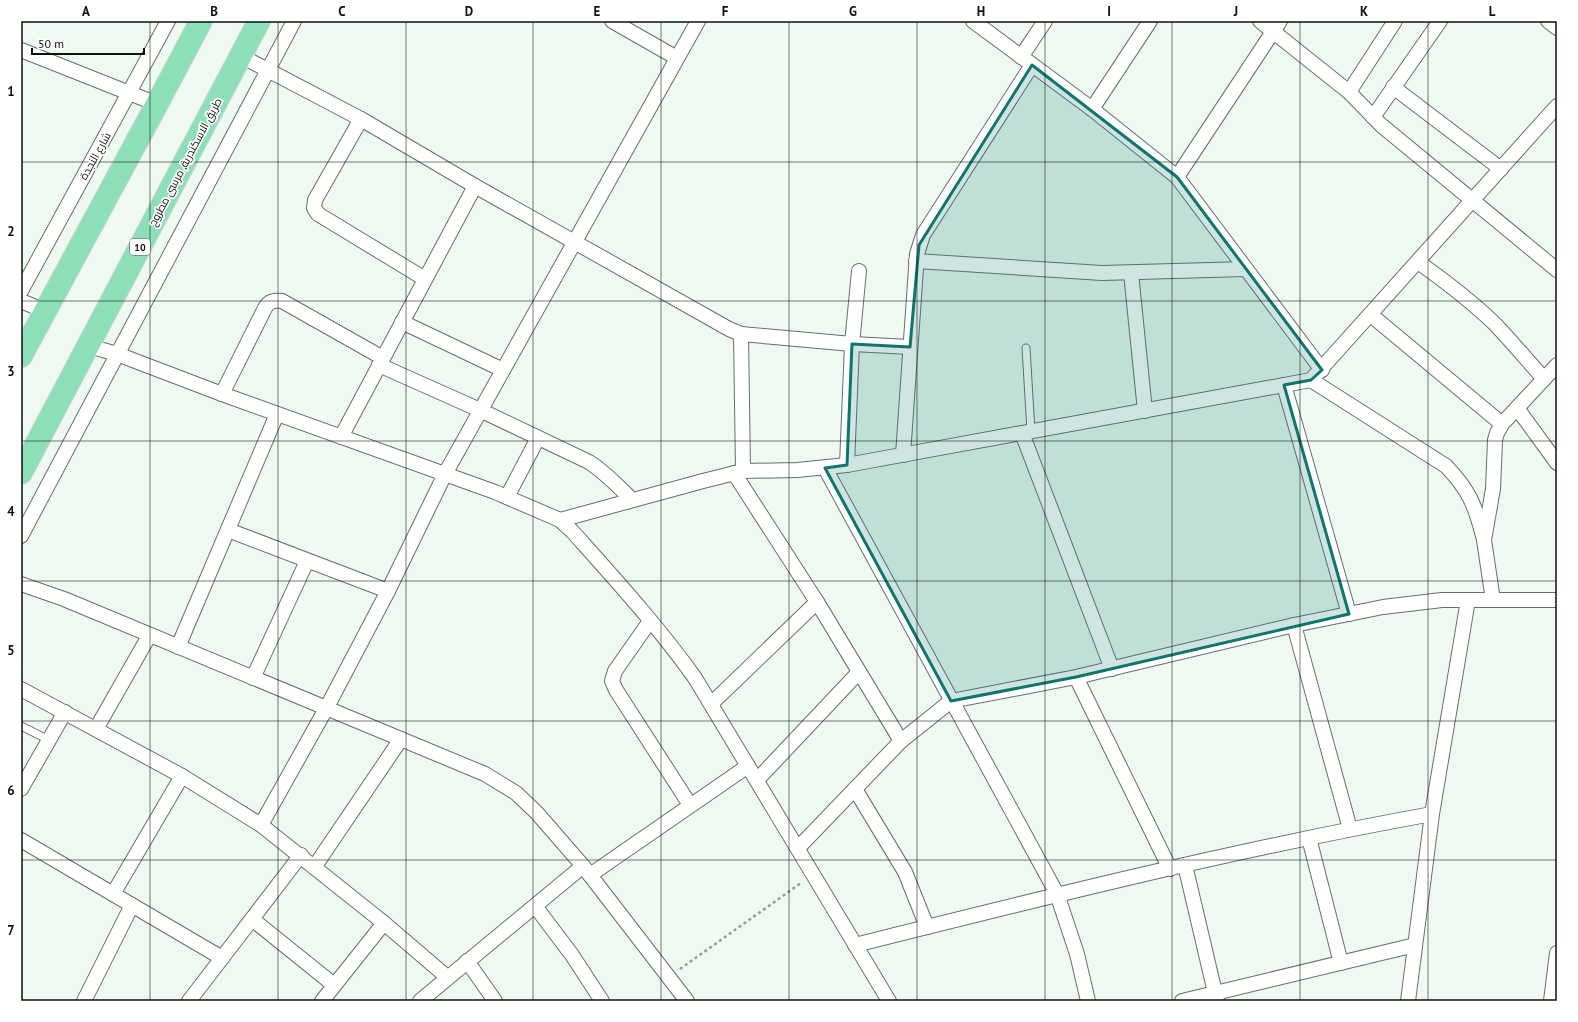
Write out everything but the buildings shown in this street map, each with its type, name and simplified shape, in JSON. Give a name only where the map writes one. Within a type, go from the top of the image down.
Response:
[{"type":"main road","points":[[21,356],[201,21]]},
{"type":"main road","name":"طريق الاسكندرية, مرسى مطروح","points":[[21,473],[260,21]]},
{"type":"street","name":"شارع النجدة","points":[[21,291],[168,21]]},
{"type":"street","points":[[21,536],[294,21]]},
{"type":"street","points":[[612,21],[677,58]]},
{"type":"street","points":[[261,825],[388,592],[445,474],[698,21]]},
{"type":"street","points":[[973,21],[1092,109],[1177,177],[1322,370]]},
{"type":"street","points":[[903,455],[916,261],[919,245],[923,235],[1027,61],[1045,21]]},
{"type":"street","points":[[1092,109],[1150,21]]},
{"type":"street","points":[[1260,21],[1277,26],[1349,92],[1372,117],[1557,270]]},
{"type":"street","points":[[1349,92],[1395,21]]},
{"type":"street","points":[[1372,117],[1440,21]]},
{"type":"street","points":[[1548,21],[1557,28]]},
{"type":"street","points":[[1177,177],[1277,26]]},
{"type":"street","points":[[21,50],[157,104]]},
{"type":"street","points":[[241,56],[361,119],[475,186],[715,322],[741,334],[852,344],[910,347]]},
{"type":"street","points":[[1393,87],[1501,169]]},
{"type":"street","points":[[560,520],[739,472],[797,470],[847,465],[1312,380],[1557,106]]},
{"type":"street","points":[[361,119],[315,200],[314,208],[318,214],[425,279]]},
{"type":"street","points":[[341,437],[475,186]]},
{"type":"street","points":[[916,261],[1078,272],[1131,273],[1246,269]]},
{"type":"street","points":[[1418,262],[1450,285],[1477,308],[1494,324],[1544,379]]},
{"type":"street","points":[[847,465],[852,344],[859,271]]},
{"type":"street","points":[[1131,273],[1145,411]]},
{"type":"street","points":[[21,301],[45,311]]},
{"type":"street","points":[[222,394],[265,308],[271,301],[282,301],[381,361],[600,469],[632,500]]},
{"type":"street","points":[[1371,315],[1502,424]]},
{"type":"street","points":[[402,322],[503,370]]},
{"type":"street","points":[[741,334],[739,472],[901,741]]},
{"type":"street","points":[[89,346],[117,354],[222,394],[445,474],[507,497],[560,520],[572,531],[679,656],[711,704],[889,1001]]},
{"type":"street","points":[[1484,540],[1493,489],[1495,440],[1497,433],[1502,424],[1557,365]]},
{"type":"street","points":[[1312,380],[1446,466],[1458,479],[1468,492],[1476,511],[1484,540],[1493,600]]},
{"type":"street","points":[[1284,385],[1349,614]]},
{"type":"street","points":[[1517,408],[1557,463]]},
{"type":"street","points":[[178,647],[277,414]]},
{"type":"street","points":[[1027,432],[1112,669]]},
{"type":"street","points":[[507,497],[538,438]]},
{"type":"street","points":[[825,468],[1057,894],[1072,938],[1088,1001]]},
{"type":"street","points":[[228,530],[388,592]]},
{"type":"street","points":[[254,678],[307,560]]},
{"type":"street","points":[[21,584],[64,599],[149,636],[326,707],[485,774],[504,785],[527,802],[587,870],[687,1001]]},
{"type":"street","points":[[1408,1001],[1432,814],[1468,600]]},
{"type":"street","points":[[798,848],[901,741],[951,701],[1076,677],[1294,626],[1383,607],[1416,602],[1468,600],[1557,600]]},
{"type":"street","points":[[711,704],[817,602]]},
{"type":"street","points":[[650,621],[615,671],[612,681],[616,690],[690,805]]},
{"type":"street","points":[[1294,626],[1350,829]]},
{"type":"street","points":[[96,729],[149,636]]},
{"type":"street","points":[[757,780],[859,672]]},
{"type":"street","points":[[1076,677],[1170,868]]},
{"type":"street","points":[[21,689],[182,776],[261,825],[301,855],[447,977]]},
{"type":"street","points":[[21,788],[27,772],[49,740],[65,712]]},
{"type":"street","points":[[314,866],[401,739]]},
{"type":"street","points":[[420,1001],[447,977],[535,906],[587,870],[690,805],[748,766]]},
{"type":"street","points":[[113,894],[182,776]]},
{"type":"street","points":[[855,789],[905,872],[927,927]]},
{"type":"street","points":[[855,945],[1057,894],[1170,868],[1350,829],[1432,814]]},
{"type":"street","points":[[1308,838],[1341,963]]},
{"type":"street","points":[[21,840],[222,958]]},
{"type":"street","points":[[194,999],[222,958],[301,855]]},
{"type":"street","points":[[1185,865],[1216,997]]},
{"type":"street","points":[[84,1001],[132,906]]},
{"type":"street","points":[[535,906],[572,955],[602,1001]]},
{"type":"street","points":[[252,919],[334,985]]},
{"type":"street","points":[[322,1001],[384,923]]},
{"type":"street","points":[[1182,1001],[1216,997],[1341,963],[1415,945]]},
{"type":"street","points":[[1551,1001],[1556,972],[1557,953]]},
{"type":"street","points":[[467,961],[495,1001]]},
{"type":"lane","points":[[1026,348],[1027,432]]},
{"type":"lane","points":[[21,726],[49,740]]},
{"type":"path","points":[[669,976],[813,874]]},
{"type":"highlighted area","points":[[1032,65],[1177,177],[1322,370],[1311,380],[1284,385],[1349,614],[1076,677],[951,701],[825,468],[847,465],[852,344],[910,347],[919,245]]}]
